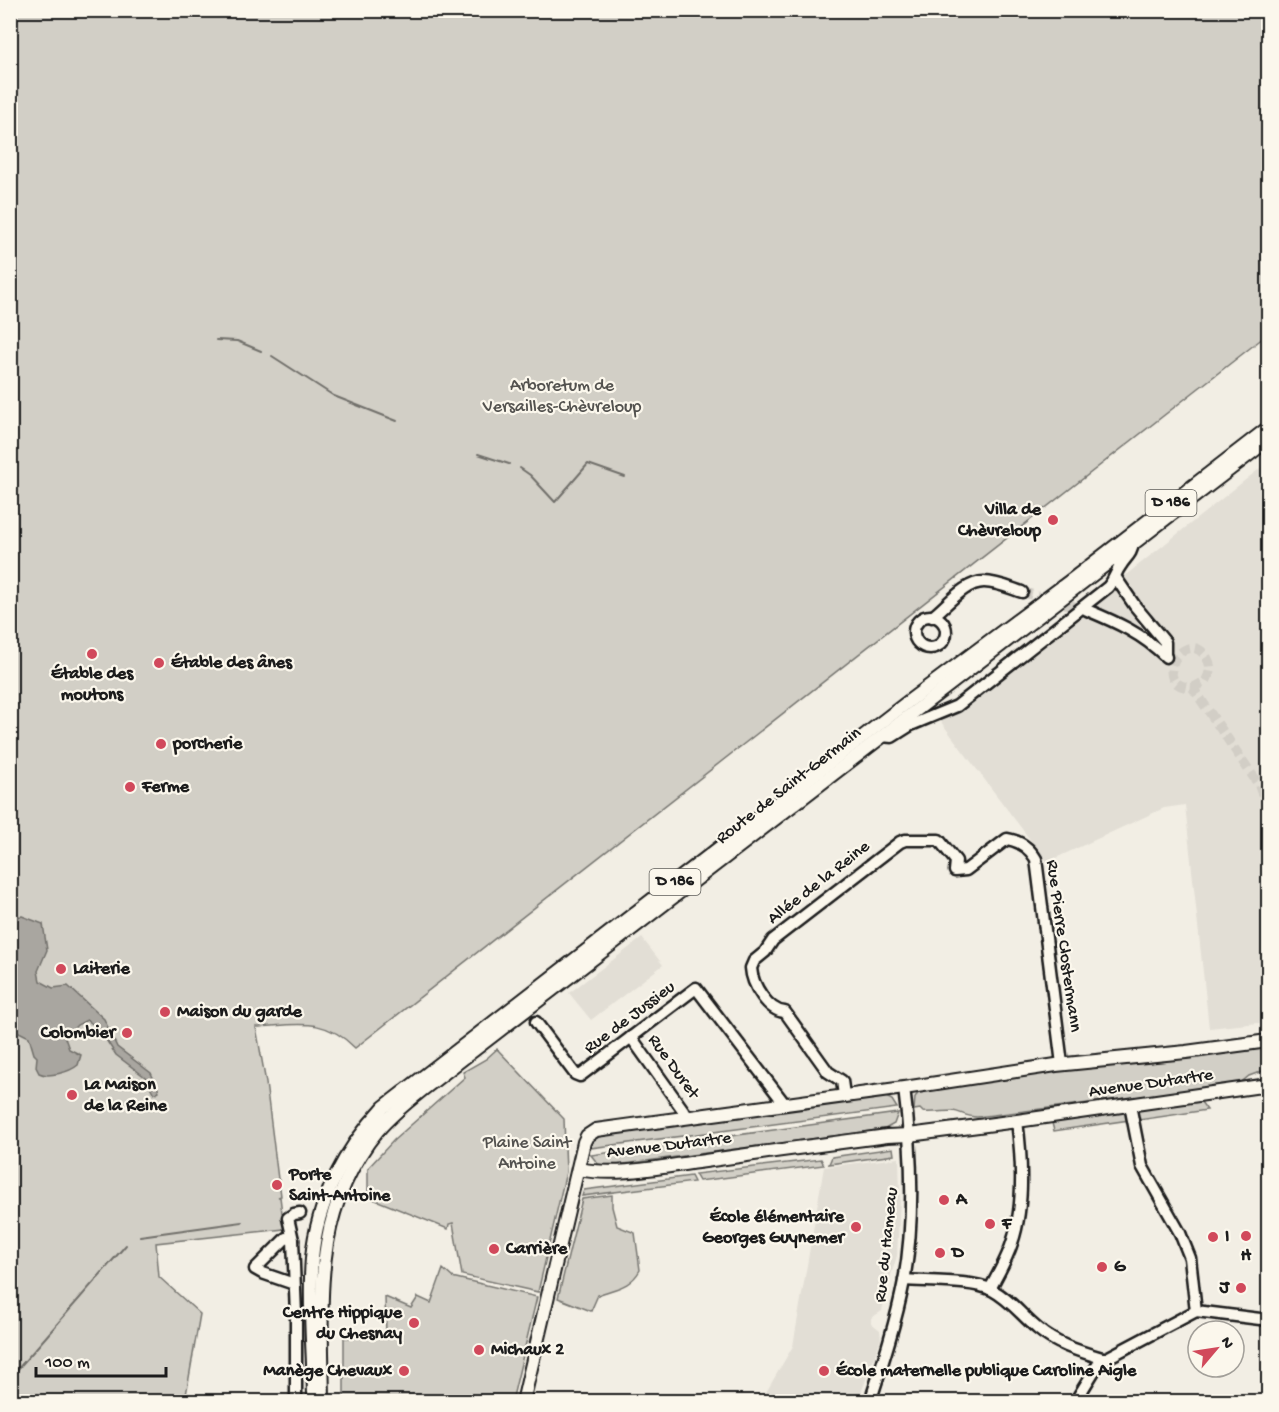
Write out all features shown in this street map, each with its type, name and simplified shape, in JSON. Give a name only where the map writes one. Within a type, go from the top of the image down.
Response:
[{"type":"main road","name":"Route de Saint-Germain","points":[[314,1401],[311,1276],[313,1244],[326,1198],[347,1154],[370,1122],[398,1096],[1269,428]]},
{"type":"main road","name":"Route de Saint-Germain","points":[[323,1401],[323,1259],[333,1214],[348,1176],[379,1130],[422,1090],[1269,440]]},
{"type":"main road","name":"Avenue Dutartre","points":[[1269,1041],[1062,1064],[596,1130],[584,1142],[578,1169],[607,1172],[678,1165],[875,1138],[909,1136],[1269,1085]]},
{"type":"main road","points":[[523,1401],[578,1169]]},
{"type":"street","points":[[882,736],[892,737],[911,725],[957,706],[1060,626],[1116,578],[1122,563],[1131,553],[1133,543]]},
{"type":"street","points":[[1087,610],[1119,623],[1143,637],[1166,656],[1165,642],[1135,606],[1116,578]]},
{"type":"street","points":[[945,608],[946,634],[940,645],[930,648],[921,645],[915,637],[915,628],[920,621],[932,617],[945,608],[970,586],[978,583],[995,584],[1022,592]]},
{"type":"street","points":[[932,617],[944,624]]},
{"type":"street","name":"Allée de la Reine","points":[[844,1095],[842,1081],[828,1072],[785,1012],[774,1009],[754,982],[751,968],[754,961],[765,952],[773,940],[900,842],[939,840],[956,861],[955,871],[966,870],[1007,840],[1016,840]]},
{"type":"street","name":"Rue Pierre Clostermann","points":[[1016,840],[1030,850],[1036,859],[1062,1064]]},
{"type":"street","name":"Rue de Jussieu","points":[[536,1022],[575,1074],[580,1076],[696,988],[784,1103]]},
{"type":"street","name":"Rue Duret","points":[[631,1037],[688,1117]]},
{"type":"street","name":"Rue du Hameau","points":[[870,1401],[886,1354],[904,1280],[911,1185],[904,1088]]},
{"type":"street","points":[[1130,1105],[1142,1166],[1180,1233],[1190,1258],[1196,1311]]},
{"type":"street","points":[[990,1289],[1004,1262],[1014,1235],[1021,1191],[1017,1121]]},
{"type":"street","points":[[296,1401],[293,1240],[288,1218],[300,1213]]},
{"type":"street","points":[[293,1240],[286,1238],[255,1269],[262,1274],[294,1284]]},
{"type":"street","points":[[904,1280],[957,1283],[990,1289],[1008,1300],[1054,1341],[1072,1350],[1102,1358],[1107,1358],[1196,1311],[1269,1320]]},
{"type":"street","points":[[1075,1401],[1102,1358]]},
{"type":"shaded area","points":[[1268,462],[1268,1022],[1209,1028],[1185,805],[1164,808],[1047,862],[941,722]]},
{"type":"shaded area","points":[[22,916],[43,924],[47,950],[38,971],[40,981],[53,988],[68,986],[104,1019],[117,1047],[151,1073],[159,1091],[154,1094],[145,1077],[116,1055],[99,1029],[87,1020],[77,1025],[65,1038],[69,1049],[81,1055],[78,1065],[59,1074],[39,1073],[36,1067],[37,1057],[29,1037],[11,1028],[11,917]]},
{"type":"shaded area","points":[[642,938],[663,965],[591,1020],[569,993]]},
{"type":"shaded area","name":"École élémentaire Georges Guynemer","points":[[899,1158],[900,1198],[897,1256],[882,1311],[871,1318],[871,1323],[880,1330],[881,1339],[858,1401],[761,1401],[793,1346],[824,1167]]},
{"type":"green space","name":"Arboretum de Versailles-Chèvreloup","points":[[10,11],[1268,11],[1268,334],[355,1048],[344,1038],[321,1027],[297,1024],[256,1027],[266,1083],[281,1196],[278,1197],[280,1197],[284,1229],[156,1243],[159,1277],[200,1314],[185,1401],[11,1401]]},
{"type":"green space","points":[[1268,1044],[1268,1069],[1249,1076],[1239,1084],[977,1117],[953,1111],[914,1110],[915,1097],[923,1088]]},
{"type":"green space","name":"Plaine Saint Antoine","points":[[497,1049],[564,1119],[566,1172],[538,1292],[462,1275],[453,1223],[449,1224],[448,1229],[368,1197],[368,1168],[394,1140],[465,1077],[463,1072],[486,1059]]},
{"type":"green space","points":[[884,1096],[892,1100],[897,1108],[590,1148],[592,1141],[598,1135]]},
{"type":"green space","points":[[1198,1098],[1207,1110],[1139,1120],[1136,1107]]},
{"type":"green space","points":[[1128,1110],[1129,1120],[1054,1131],[1051,1119]]},
{"type":"green space","points":[[898,1113],[894,1124],[885,1129],[609,1166],[598,1164],[591,1155]]},
{"type":"green space","points":[[893,1148],[894,1155],[829,1164],[832,1157]]},
{"type":"green space","points":[[821,1159],[824,1165],[699,1181],[695,1174]]},
{"type":"green space","points":[[691,1176],[694,1182],[582,1196],[584,1190]]},
{"type":"green space","points":[[612,1195],[612,1207],[617,1226],[635,1233],[640,1270],[627,1284],[598,1295],[591,1311],[558,1298],[582,1199]]},
{"type":"green space","points":[[443,1269],[452,1277],[537,1297],[512,1401],[344,1401],[344,1338],[386,1335],[385,1297],[411,1308],[418,1297],[431,1303]]},
{"type":"waterway","points":[[216,340],[237,341],[261,351]]},
{"type":"waterway","points":[[272,356],[334,396],[397,421]]},
{"type":"waterway","points":[[478,454],[509,464]]},
{"type":"waterway","points":[[520,468],[530,475],[555,502],[588,464],[625,477]]},
{"type":"waterway","points":[[140,1236],[242,1222]]},
{"type":"waterway","points":[[10,1378],[126,1245]]},
{"type":"tunnel","points":[[1022,592],[1087,610]]},
{"type":"tunnel","points":[[1193,688],[1206,681],[1210,667],[1209,661],[1198,649],[1189,648],[1181,652],[1175,660],[1172,669],[1173,678],[1180,685],[1193,688],[1259,785],[1268,809]]},
{"type":"place","name":"Villa de Chèvreloup","points":[[1053,520]]},
{"type":"place","name":"Étable des moutons","points":[[92,654]]},
{"type":"place","name":"Étable des ânes","points":[[159,663]]},
{"type":"place","name":"porcherie","points":[[161,744]]},
{"type":"place","name":"Ferme","points":[[130,787]]},
{"type":"place","name":"Laiterie","points":[[61,969]]},
{"type":"place","name":"Maison du garde","points":[[165,1012]]},
{"type":"place","name":"Colombier","points":[[127,1033]]},
{"type":"place","name":"La Maison de la Reine","points":[[72,1095]]},
{"type":"place","name":"Porte Saint-Antoine","points":[[277,1185]]},
{"type":"place","name":"A","points":[[944,1200]]},
{"type":"place","name":"F","points":[[990,1224]]},
{"type":"place","name":"École élémentaire Georges Guynemer","points":[[856,1227]]},
{"type":"place","name":"H","points":[[1246,1236]]},
{"type":"place","name":"I","points":[[1213,1237]]},
{"type":"place","name":"Carrière","points":[[494,1249]]},
{"type":"place","name":"D","points":[[940,1253]]},
{"type":"place","name":"G","points":[[1102,1267]]},
{"type":"place","name":"J","points":[[1241,1288]]},
{"type":"place","name":"Centre Hippique du Chesnay","points":[[414,1323]]},
{"type":"place","name":"Michaux 2","points":[[479,1350]]},
{"type":"place","name":"Manège Chevaux","points":[[404,1371]]},
{"type":"place","name":"École maternelle publique Caroline Aigle","points":[[824,1371]]}]
